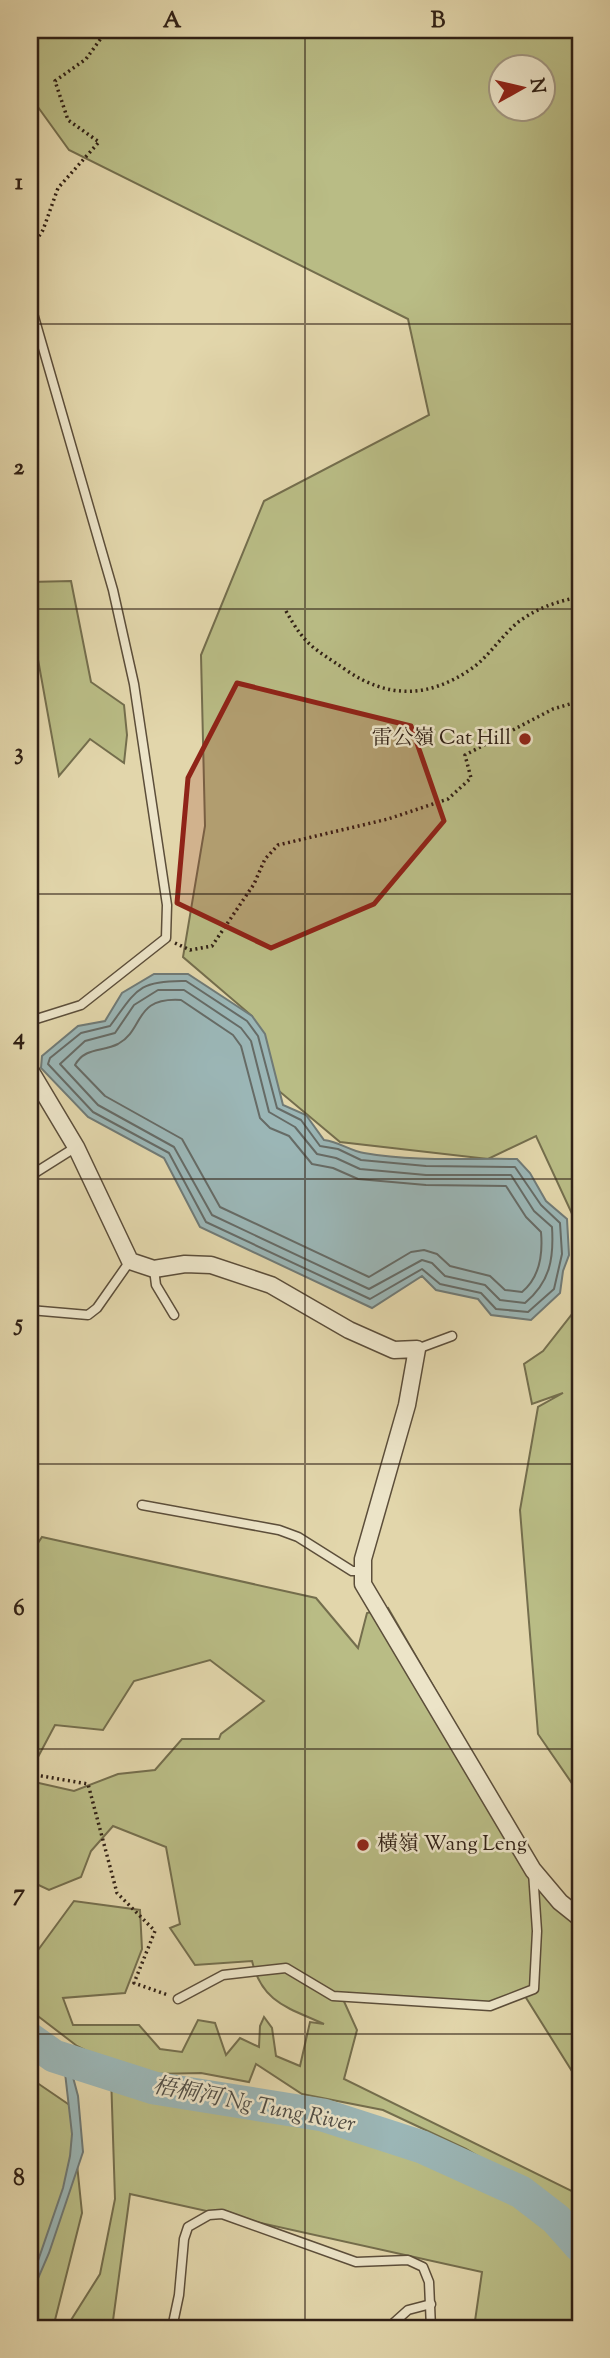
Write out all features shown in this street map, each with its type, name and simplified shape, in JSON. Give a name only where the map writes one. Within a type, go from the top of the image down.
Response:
[{"type":"street","points":[[30,1070],[76,1147],[130,1261],[154,1269],[185,1264],[211,1265],[271,1285],[349,1330],[394,1350],[417,1349],[407,1405],[361,1571],[363,1584],[533,1870],[561,1902],[580,1918]]},
{"type":"lane","points":[[30,303],[113,590],[134,684],[167,905],[166,938],[81,1005],[30,1021]]},
{"type":"lane","points":[[30,1176],[76,1147]]},
{"type":"lane","points":[[30,1310],[88,1315],[97,1308],[130,1261]]},
{"type":"lane","points":[[154,1269],[156,1285],[174,1315]]},
{"type":"lane","points":[[417,1349],[452,1336]]},
{"type":"lane","points":[[142,1504],[279,1530],[298,1537],[352,1571],[361,1571]]},
{"type":"lane","points":[[178,1999],[223,1975],[286,1968],[333,1996],[490,2006],[534,1989],[537,1930],[533,1870]]},
{"type":"lane","points":[[172,2328],[179,2295],[184,2239],[188,2227],[209,2215],[240,2219],[356,2262],[408,2260],[423,2267],[429,2282],[431,2328]]},
{"type":"lane","points":[[388,2328],[408,2310],[431,2304]]},
{"type":"path","points":[[30,250],[43,230],[58,188],[99,142],[68,120],[55,81],[86,58],[107,30]]},
{"type":"path","points":[[286,611],[302,639],[315,652],[361,681],[407,694],[435,687],[471,670],[518,622],[551,602],[580,597]]},
{"type":"path","points":[[166,938],[190,950],[212,946],[254,884],[265,859],[278,845],[387,819],[448,799],[471,778],[466,755],[531,720],[580,701]]},
{"type":"path","points":[[30,1418],[33,1419],[30,1461]]},
{"type":"path","points":[[30,1774],[88,1784],[117,1893],[155,1931],[134,1983],[178,1999]]},
{"type":"highlighted area","points":[[237,683],[411,726],[444,821],[374,904],[271,948],[177,903],[188,778]]},
{"type":"green space","points":[[30,30],[580,30],[580,1231],[536,1136],[488,1159],[340,1142],[279,1091],[252,1016],[183,957],[205,826],[201,655],[264,501],[429,415],[408,319],[69,150],[30,96]]},
{"type":"green space","points":[[71,581],[91,682],[124,705],[127,735],[124,763],[90,739],[59,776],[30,615],[30,582]]},
{"type":"green space","points":[[580,1304],[580,1795],[538,1734],[520,1510],[538,1407],[563,1393],[532,1404],[524,1364],[543,1351]]},
{"type":"green space","points":[[42,1537],[316,1598],[358,1648],[367,1613],[388,1608],[553,1893],[580,1914],[580,2084],[523,1993],[490,2006],[342,1997],[357,2030],[344,2079],[580,2195],[580,2231],[568,2210],[466,2149],[383,2110],[302,2094],[256,2064],[249,2082],[201,2073],[154,2074],[114,2065],[77,2046],[30,2010],[30,1961],[74,1901],[140,1910],[142,1949],[125,1993],[63,1998],[73,2025],[139,2025],[160,2049],[182,2052],[198,2020],[215,2023],[226,2055],[240,2038],[259,2047],[260,2026],[264,2017],[272,2028],[276,2056],[300,2066],[310,2022],[324,2024],[288,2008],[270,1995],[257,1975],[252,1961],[195,1965],[170,1928],[180,1924],[166,1847],[113,1826],[91,1851],[81,1877],[49,1890],[30,1881],[30,1781],[74,1791],[118,1774],[155,1770],[182,1739],[219,1739],[221,1734],[264,1701],[210,1660],[134,1681],[103,1730],[55,1725],[30,1772],[30,1555]]},
{"type":"green space","points":[[111,2075],[178,2091],[288,2108],[348,2122],[426,2149],[513,2188],[547,2212],[580,2246],[580,2328],[474,2328],[482,2272],[130,2194],[112,2328],[66,2328],[100,2274],[115,2199]]},
{"type":"green space","points":[[30,2078],[71,2106],[82,2213],[53,2328],[30,2328]]},
{"type":"water","points":[[154,974],[188,974],[252,1016],[265,1034],[283,1105],[306,1115],[324,1140],[359,1152],[383,1156],[422,1159],[517,1159],[530,1173],[546,1201],[567,1219],[569,1255],[563,1271],[560,1293],[531,1320],[491,1315],[478,1299],[436,1290],[422,1276],[372,1308],[200,1227],[164,1158],[88,1117],[41,1068],[42,1056],[78,1026],[105,1021],[122,993]]},
{"type":"water","points":[[30,2034],[85,2063],[89,2068],[70,2066],[78,2096],[83,2152],[49,2253],[30,2297],[30,2284],[63,2188],[72,2134],[64,2064],[50,2060],[30,2043]]},
{"type":"waterway","name":"梧桐河 Ng Tung River","points":[[30,2039],[54,2056],[154,2088],[323,2115],[422,2147],[521,2192],[556,2219],[580,2246]]},
{"type":"place","name":"雷公嶺 Cat Hill","points":[[525,739]]},
{"type":"place","name":"橫嶺 Wang Leng","points":[[363,1845]]}]
